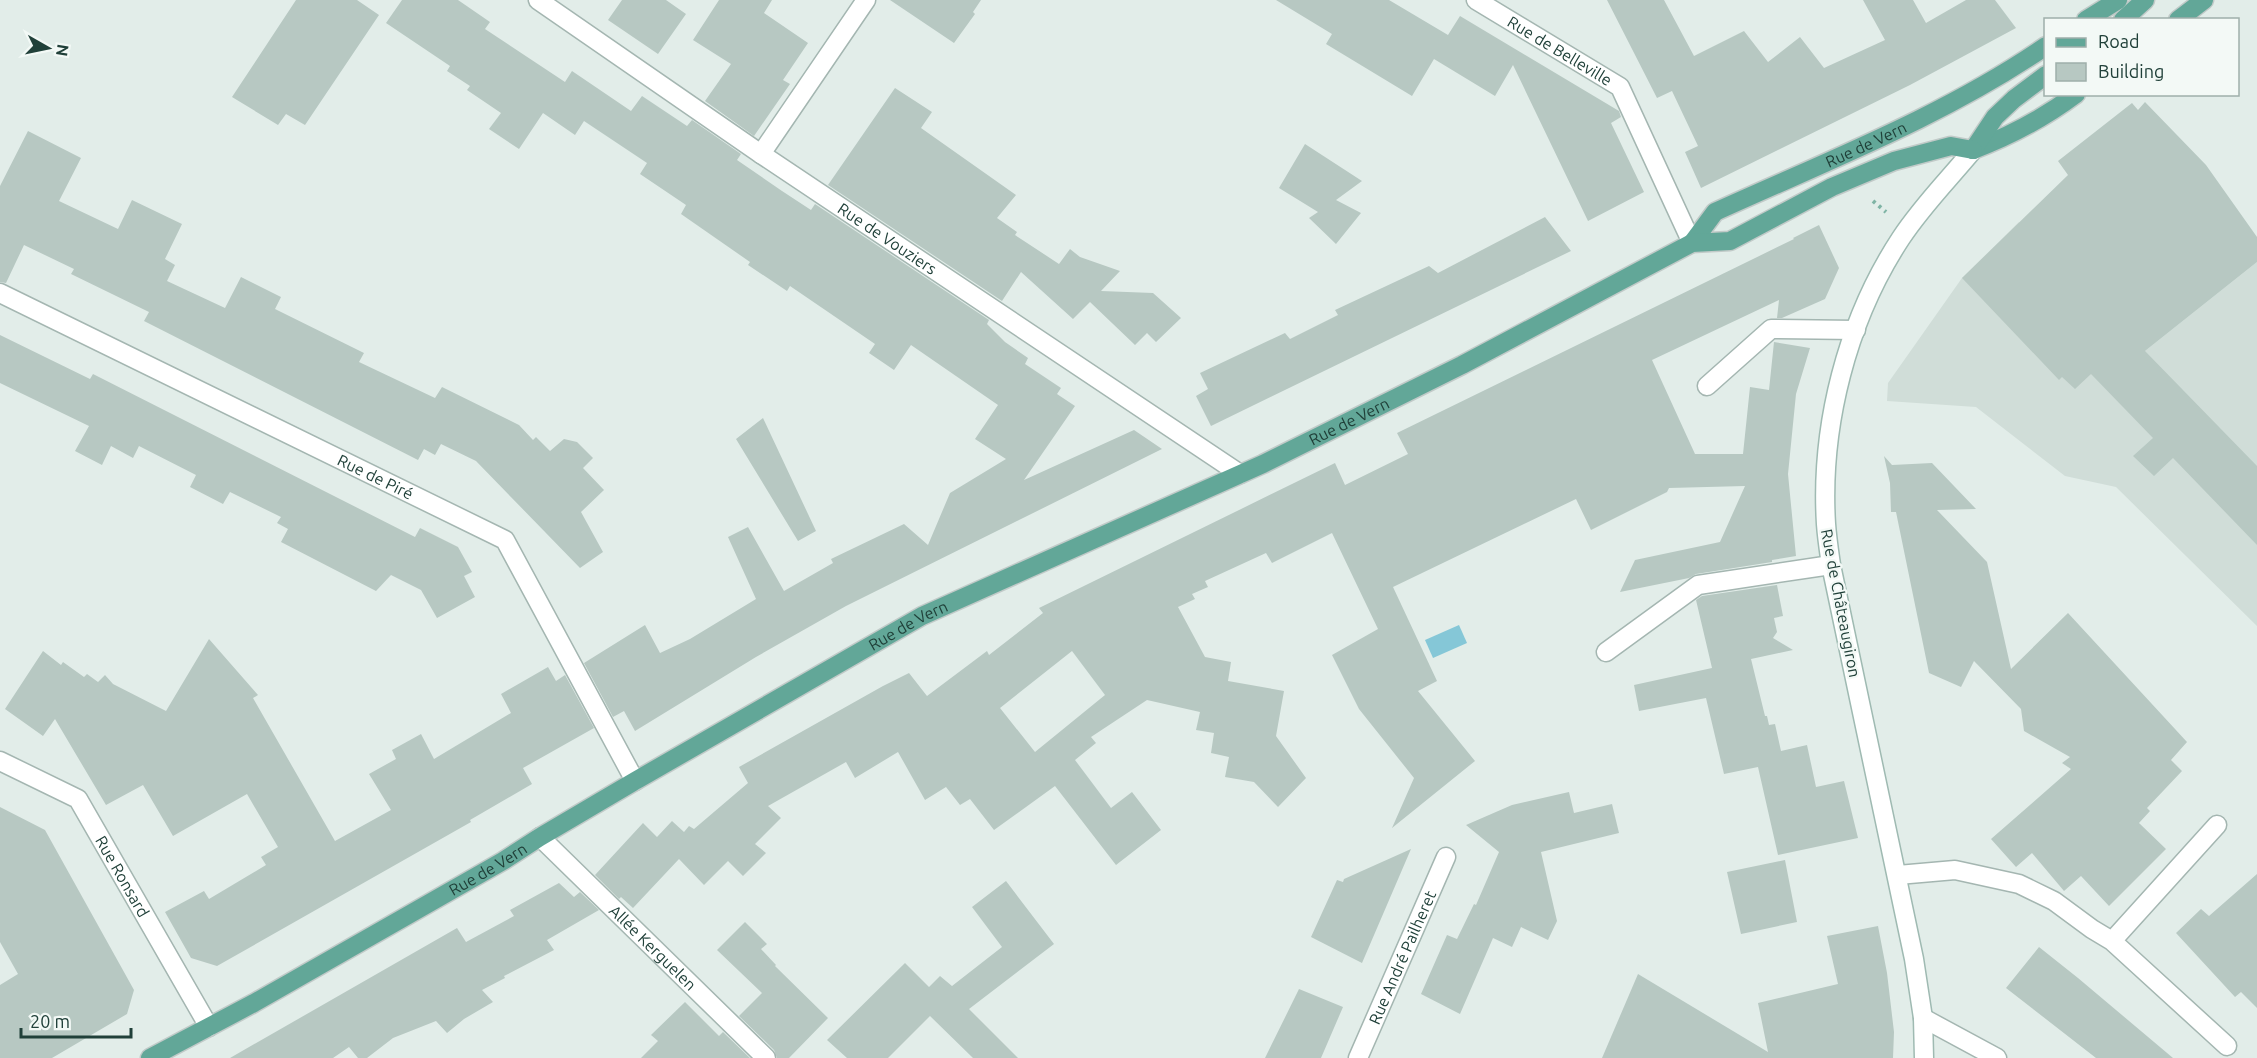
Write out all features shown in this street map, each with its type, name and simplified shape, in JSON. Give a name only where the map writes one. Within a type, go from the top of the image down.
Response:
[{"type":"main road","points":[[2089,18],[2118,0]]},
{"type":"main road","points":[[2125,18],[2145,0]]},
{"type":"main road","points":[[2181,18],[2204,0]]},
{"type":"main road","name":"Rue de Vern","points":[[1692,243],[1715,212],[1934,113],[1981,88],[2044,47]]},
{"type":"main road","points":[[1973,150],[1995,117],[2044,76]]},
{"type":"main road","points":[[1973,150],[2010,136],[2058,108],[2073,96]]},
{"type":"main road","name":"Rue de Vern","points":[[152,1058],[503,861],[635,781],[922,616],[1240,474],[1462,365],[1692,243],[1730,241],[1832,187],[1894,161],[1951,146],[1973,150]]},
{"type":"street","name":"Rue de Vouziers","points":[[538,0],[761,154],[1240,474]]},
{"type":"street","points":[[761,154],[866,0]]},
{"type":"street","name":"Rue de Belleville","points":[[1476,0],[1620,87],[1692,243]]},
{"type":"street","name":"Rue de Châteaugiron","points":[[1924,1058],[1923,1018],[1898,875],[1831,565],[1826,524],[1827,462],[1840,377],[1868,298],[1901,238],[1973,150]]},
{"type":"street","name":"Rue de Piré","points":[[0,293],[505,540],[635,781]]},
{"type":"street","points":[[1707,386],[1771,328],[1856,330]]},
{"type":"street","points":[[1606,652],[1698,585],[1831,565]]},
{"type":"street","name":"Rue Ronsard","points":[[0,761],[78,799],[209,1027]]},
{"type":"street","points":[[2112,940],[2217,825]]},
{"type":"street","name":"Allée Kerguelen","points":[[540,837],[766,1058]]},
{"type":"street","name":"Rue André Pailheret","points":[[1358,1058],[1446,857]]},
{"type":"street","points":[[1898,875],[1955,870],[2019,884],[2054,901],[2092,929],[2112,940],[2227,1046]]},
{"type":"street","points":[[1923,1018],[1997,1058]]},
{"type":"path","points":[[1869,197],[1884,211]]},
{"type":"shaded area","points":[[2019,222],[2145,351],[2257,262],[2257,626],[2116,487],[2065,476],[1976,407],[1887,401],[1888,383],[1962,278]]},
{"type":"water","points":[[1459,625],[1467,643],[1433,658],[1425,640]]},
{"type":"building","points":[[296,0],[357,0],[379,15],[305,125],[286,114],[278,125],[232,97]]},
{"type":"building","points":[[402,0],[458,0],[490,22],[485,29],[565,82],[572,71],[631,111],[642,96],[687,126],[692,120],[741,154],[737,160],[782,191],[811,210],[815,204],[989,320],[987,324],[1005,342],[1028,358],[1025,364],[1061,388],[1057,394],[1075,406],[1024,480],[1134,430],[1162,449],[846,606],[756,657],[635,731],[624,711],[613,717],[584,663],[645,625],[660,653],[690,639],[756,599],[728,537],[748,527],[784,591],[833,563],[831,559],[904,524],[928,545],[950,493],[1006,459],[975,439],[998,405],[911,345],[894,370],[869,353],[875,344],[790,286],[787,291],[748,265],[750,262],[681,214],[686,205],[640,174],[647,163],[584,121],[575,135],[543,113],[519,149],[489,129],[501,113],[467,90],[470,86],[447,71],[450,66],[386,23]]},
{"type":"building","points":[[622,0],[666,0],[686,14],[658,54],[608,20]]},
{"type":"building","points":[[719,0],[772,0],[764,13],[808,43],[783,80],[790,84],[754,136],[705,101],[731,64],[693,40]]},
{"type":"building","points":[[890,0],[981,0],[973,12],[975,14],[954,43]]},
{"type":"building","points":[[1276,0],[1389,0],[1448,35],[1460,16],[1619,111],[1621,117],[1611,123],[1644,192],[1588,221],[1513,65],[1495,96],[1434,59],[1412,96],[1326,44],[1332,34]]},
{"type":"building","points":[[1607,0],[1664,0],[1694,56],[1744,31],[1768,62],[1800,37],[1824,68],[1885,40],[1863,0],[1913,0],[1926,23],[1966,0],[1995,0],[2016,28],[1910,85],[1701,188],[1685,152],[1698,146],[1672,91],[1657,98]]},
{"type":"building","points":[[895,88],[932,112],[921,128],[1016,195],[997,218],[1017,232],[1015,235],[1059,264],[1070,249],[1080,257],[1120,271],[1101,291],[1153,293],[1181,318],[1156,342],[1147,333],[1135,345],[1090,302],[1073,319],[1021,272],[1002,301],[828,185]]},
{"type":"building","points":[[2145,102],[2206,165],[2257,237],[2257,262],[2145,351],[2257,466],[2257,545],[2173,458],[2154,476],[2133,456],[2153,438],[2091,374],[2075,389],[2062,377],[2059,380],[1962,278],[2068,175],[2058,161],[2132,103],[2138,110]]},
{"type":"building","points":[[28,131],[81,158],[59,201],[118,229],[132,200],[182,224],[165,259],[175,265],[167,281],[225,308],[241,277],[281,297],[275,309],[364,353],[359,362],[435,398],[442,387],[519,425],[533,440],[536,437],[550,451],[564,439],[577,442],[593,458],[583,468],[604,490],[581,512],[603,552],[580,568],[476,461],[441,444],[435,455],[424,449],[418,460],[144,321],[149,312],[71,274],[74,269],[24,245],[6,283],[0,282],[0,186]]},
{"type":"building","points":[[1305,144],[1362,181],[1336,200],[1361,213],[1336,244],[1309,218],[1318,212],[1279,188]]},
{"type":"building","points":[[1545,217],[1571,251],[1211,426],[1196,396],[1208,389],[1200,373],[1285,333],[1290,339],[1338,315],[1335,310],[1429,266],[1438,273]]},
{"type":"building","points":[[1819,225],[1839,268],[1825,299],[1782,318],[1777,318],[1779,300],[1652,360],[1695,454],[1743,454],[1750,387],[1769,390],[1774,342],[1810,348],[1796,394],[1788,474],[1796,556],[1696,574],[1689,578],[1620,592],[1635,560],[1720,542],[1745,486],[1669,488],[1667,492],[1591,530],[1576,499],[1393,587],[1437,681],[1418,691],[1475,761],[1392,828],[1414,778],[1359,709],[1332,655],[1378,629],[1332,533],[1272,563],[1266,553],[1205,581],[1208,587],[1192,594],[1195,599],[1178,607],[1205,657],[1231,662],[1228,681],[1284,691],[1276,736],[1306,778],[1278,807],[1254,782],[1225,777],[1229,757],[1211,753],[1214,733],[1196,730],[1200,712],[1147,700],[1091,737],[1096,743],[1075,760],[1111,808],[1132,792],[1161,830],[1116,865],[1055,786],[994,830],[970,799],[960,805],[946,787],[925,800],[898,752],[855,778],[846,762],[768,806],[781,818],[755,844],[766,853],[743,876],[728,861],[704,885],[679,859],[633,908],[621,897],[619,899],[595,875],[643,823],[657,837],[672,821],[684,832],[689,826],[694,829],[748,783],[739,767],[883,686],[909,673],[927,696],[987,651],[989,655],[1043,613],[1039,608],[1335,463],[1345,485],[1408,454],[1397,433]],"holes":[[[1072,651],[1105,695],[1035,752],[1000,708]]]},
{"type":"building","points":[[0,335],[90,379],[93,374],[415,537],[420,528],[458,547],[472,572],[464,576],[475,597],[437,618],[421,590],[391,575],[376,591],[281,542],[288,529],[277,523],[281,517],[230,492],[223,504],[190,487],[196,475],[139,446],[133,458],[111,446],[102,465],[75,451],[89,426],[0,383]]},
{"type":"building","points":[[763,418],[816,531],[798,541],[736,439]]},
{"type":"building","points":[[1884,456],[1892,465],[1932,463],[1976,509],[1937,510],[1987,562],[2011,669],[2068,613],[2187,742],[2171,760],[2182,771],[2147,808],[2150,811],[2139,823],[2166,849],[2109,906],[2081,876],[2064,891],[2032,853],[2016,867],[1991,839],[2071,769],[2062,763],[2070,757],[2024,731],[2021,709],[1974,661],[1961,687],[1929,673],[1896,512],[1891,512],[1890,483]]},
{"type":"building","points":[[1777,585],[1783,616],[1774,618],[1777,632],[1773,638],[1793,650],[1751,659],[1765,716],[1767,716],[1769,725],[1775,724],[1781,751],[1807,745],[1816,787],[1844,781],[1858,838],[1778,855],[1758,767],[1724,774],[1706,698],[1639,711],[1634,685],[1712,668],[1696,600],[1702,596]]},
{"type":"building","points":[[209,639],[258,695],[253,698],[335,841],[391,810],[369,774],[396,759],[392,750],[421,734],[434,759],[511,713],[501,694],[548,667],[556,681],[565,675],[594,728],[523,768],[532,784],[470,820],[471,822],[217,966],[191,958],[165,912],[204,891],[209,899],[266,865],[261,857],[278,847],[247,794],[173,836],[143,785],[106,805],[55,719],[43,736],[5,709],[43,651],[61,665],[63,662],[84,677],[87,674],[98,682],[105,675],[113,684],[166,711]]},
{"type":"building","points":[[1569,792],[1574,813],[1612,804],[1619,833],[1541,852],[1557,921],[1548,940],[1521,927],[1512,947],[1493,938],[1460,1014],[1421,994],[1447,935],[1457,939],[1474,904],[1476,905],[1499,852],[1466,825],[1512,805]]},
{"type":"building","points":[[0,807],[45,830],[134,990],[127,1014],[52,1058],[0,1058],[0,985],[18,974],[0,942]]},
{"type":"building","points":[[1411,849],[1362,963],[1311,937],[1337,880],[1343,882],[1344,879]]},
{"type":"building","points":[[1785,860],[1797,922],[1741,934],[1727,872]]},
{"type":"building","points":[[2257,874],[2257,1008],[2241,992],[2235,997],[2176,933],[2201,909],[2209,916]]},
{"type":"building","points":[[1006,881],[1054,944],[969,1009],[1018,1058],[973,1058],[930,1016],[888,1058],[847,1058],[827,1040],[905,963],[929,987],[940,976],[952,986],[1002,947],[972,907]]},
{"type":"building","points":[[559,883],[574,897],[580,892],[599,910],[547,940],[554,950],[482,990],[493,1002],[464,1019],[447,1033],[436,1021],[393,1038],[367,1058],[358,1058],[349,1047],[333,1058],[230,1058],[457,928],[466,942],[514,916],[510,910]]},
{"type":"building","points":[[745,922],[767,944],[761,949],[775,966],[828,1018],[789,1058],[777,1058],[774,1050],[739,1016],[762,993],[717,950]]},
{"type":"building","points":[[1878,926],[1887,973],[1894,1032],[1893,1058],[1602,1058],[1638,974],[1768,1052],[1758,1003],[1838,984],[1827,936]]},
{"type":"building","points":[[2039,947],[2173,1058],[2096,1058],[2006,988]]},
{"type":"building","points":[[1299,989],[1343,1007],[1321,1058],[1265,1058]]},
{"type":"building","points":[[685,1002],[719,1036],[723,1032],[750,1058],[641,1058],[658,1041],[651,1035]]}]
